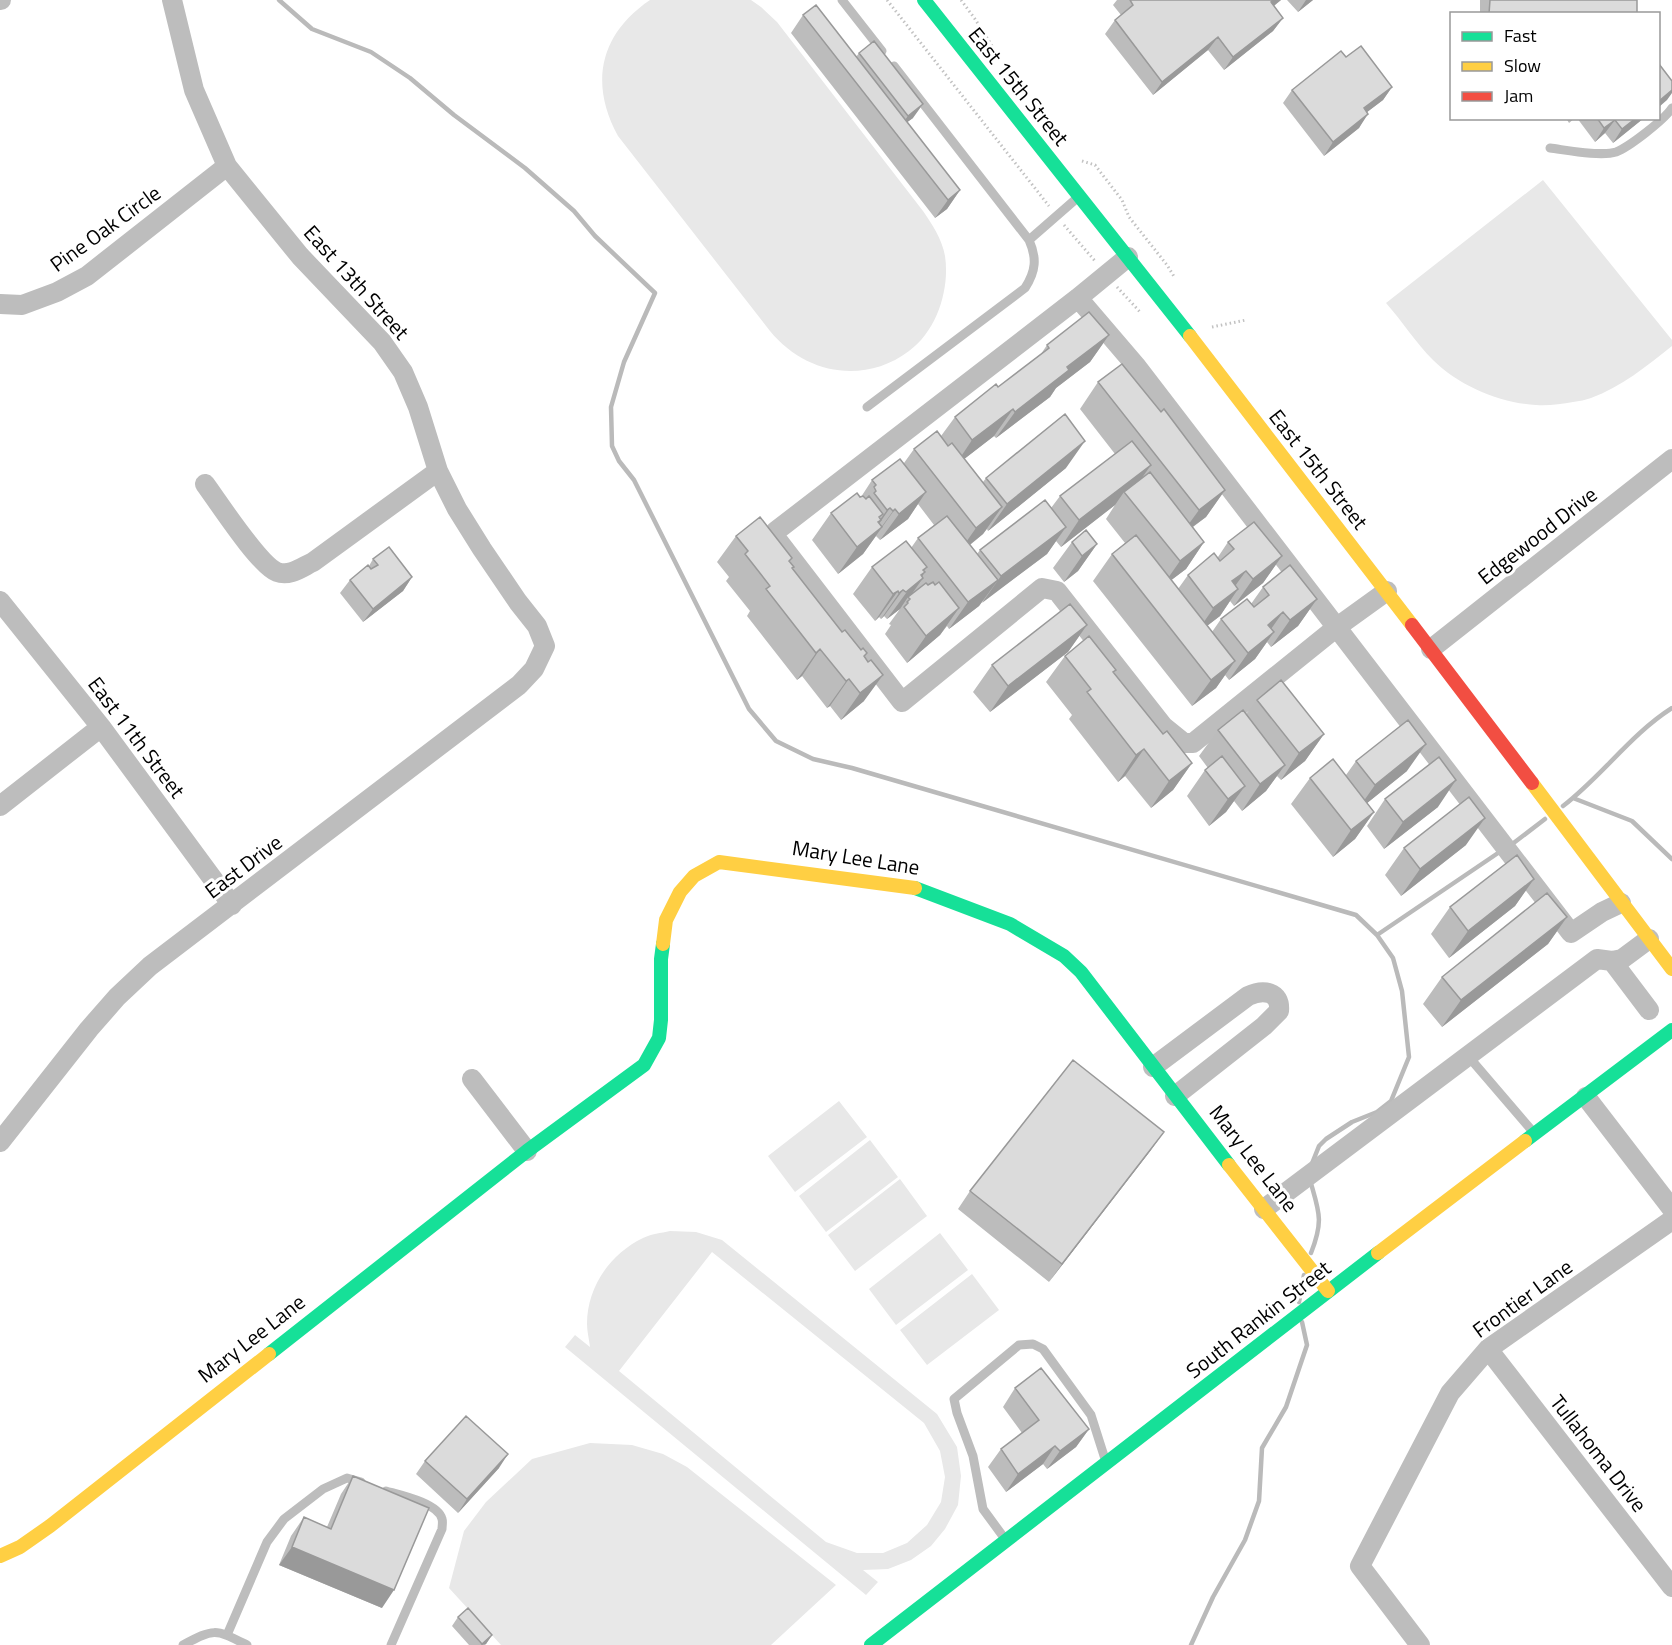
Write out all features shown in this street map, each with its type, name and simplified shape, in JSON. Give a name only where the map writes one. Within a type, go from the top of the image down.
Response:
[{"type":"street","name":"East 13th Street","points":[[172,0],[194,90],[228,166],[300,256],[382,342],[403,372],[418,407],[438,471],[457,509],[482,549],[537,626],[545,646],[541,656]]},
{"type":"street","name":"East 15th Street","points":[[924,0],[1080,195],[1387,591],[1672,969]]},
{"type":"street","name":"Pine Oak Circle","points":[[0,303],[22,305],[57,292],[87,276],[228,166]]},
{"type":"street","points":[[1128,257],[776,531],[776,538],[902,702],[1042,588],[1058,591],[1163,726],[1184,743],[1193,743],[1337,627],[1387,591]]},
{"type":"street","points":[[1078,298],[1137,367],[1571,933],[1602,912],[1621,903]]},
{"type":"street","name":"Edgewood Drive","points":[[1431,649],[1672,459]]},
{"type":"street","points":[[205,484],[262,561],[278,572],[293,573],[313,562],[438,471]]},
{"type":"street","name":"East 11th Street","points":[[0,601],[101,727],[232,904]]},
{"type":"street","name":"East Drive","points":[[0,1142],[89,1029],[117,997],[150,966],[519,686],[534,669],[541,656]]},
{"type":"street","points":[[0,806],[101,727]]},
{"type":"street","name":"Mary Lee Lane","points":[[0,1556],[20,1547],[50,1526],[527,1151],[644,1065],[659,1038],[666,920],[680,892],[694,876],[719,862],[748,864],[915,888],[1010,924],[1064,956],[1081,972],[1328,1291]]},
{"type":"street","points":[[1264,1209],[1597,959],[1612,961],[1622,959],[1649,939]]},
{"type":"street","points":[[1612,961],[1649,1010]]},
{"type":"street","points":[[1153,1067],[1248,996],[1257,992],[1267,992],[1274,996],[1280,1006],[1279,1011],[1264,1026],[1175,1096]]},
{"type":"street","name":"South Rankin Street","points":[[872,1645],[895,1638],[1006,1540],[1328,1291],[1672,1030]]},
{"type":"street","points":[[472,1079],[527,1151]]},
{"type":"street","points":[[1586,1097],[1672,1209]]},
{"type":"street","name":"Frontier Lane","points":[[1414,1643],[1359,1566],[1450,1393],[1488,1349],[1672,1220]]},
{"type":"street","name":"Tullahoma Drive","points":[[1488,1349],[1672,1587]]},
{"type":"lane","points":[[842,0],[1029,240],[1035,253],[1034,269],[1025,288],[867,407]]},
{"type":"lane","points":[[1550,148],[1588,153],[1616,152],[1645,134],[1672,108]]},
{"type":"lane","points":[[1029,240],[1080,195]]},
{"type":"lane","points":[[1468,1056],[1536,1135]]},
{"type":"lane","points":[[1006,1540],[982,1509],[972,1456],[954,1399],[1018,1345],[1033,1344],[1043,1349],[1091,1415],[1106,1463]]},
{"type":"lane","points":[[227,1635],[267,1542],[284,1519],[323,1489],[347,1478],[368,1485]]},
{"type":"lane","points":[[378,1488],[428,1505],[436,1510],[442,1519],[442,1529],[390,1645]]},
{"type":"lane","points":[[183,1645],[204,1634],[221,1632],[246,1645]]},
{"type":"path","points":[[887,0],[1056,215],[1147,320]]},
{"type":"path","points":[[961,0],[996,53]]},
{"type":"path","points":[[1077,160],[1095,165],[1122,200],[1129,217],[1167,265],[1176,281]]},
{"type":"path","points":[[1206,324],[1213,327],[1246,320]]},
{"type":"shaded area","points":[[650,0],[751,0],[761,7],[777,22],[923,211],[944,250],[945,282],[934,321],[919,343],[909,351],[892,362],[854,371],[836,370],[817,365],[784,346],[618,136],[604,97],[602,79],[604,61],[610,44],[620,28],[633,13]]},
{"type":"shaded area","points":[[1543,180],[1672,340],[1672,346],[1613,388],[1589,399],[1541,405],[1522,404],[1494,397],[1455,378],[1433,360],[1386,303]]},
{"type":"shaded area","points":[[839,1101],[867,1137],[795,1192],[768,1156]]},
{"type":"shaded area","points":[[870,1140],[898,1177],[826,1232],[799,1196]]},
{"type":"shaded area","points":[[900,1179],[927,1216],[855,1271],[828,1235]]},
{"type":"shaded area","points":[[670,1231],[696,1232],[722,1240],[937,1414],[957,1447],[961,1476],[958,1505],[945,1529],[931,1546],[911,1560],[888,1569],[863,1570],[878,1582],[866,1595],[565,1347],[575,1335],[590,1347],[587,1324],[591,1297],[611,1262],[643,1238]],"holes":[[[712,1252],[924,1423],[940,1451],[945,1477],[941,1502],[927,1525],[907,1543],[883,1553],[857,1553],[826,1542],[619,1371]]]},
{"type":"shaded area","points":[[940,1233],[968,1270],[896,1325],[869,1289]]},
{"type":"shaded area","points":[[972,1274],[999,1310],[927,1365],[900,1330]]},
{"type":"shaded area","points":[[590,1443],[632,1445],[663,1454],[687,1467],[836,1585],[771,1645],[501,1645],[449,1588],[464,1531],[486,1502],[532,1459]]},
{"type":"building","points":[[1130,0],[1274,0],[1271,2],[1283,18],[1233,57],[1218,37],[1162,82],[1115,20],[1133,5]]},
{"type":"building","points":[[1490,0],[1637,0],[1637,12],[1489,12]]},
{"type":"building","points":[[816,5],[960,190],[948,200],[803,15]]},
{"type":"building","points":[[874,41],[923,104],[908,116],[859,53]]},
{"type":"building","points":[[1361,46],[1392,87],[1364,108],[1368,114],[1333,142],[1292,90],[1341,51],[1346,57]]},
{"type":"building","points":[[1660,65],[1672,81],[1672,90],[1660,100]]},
{"type":"building","points":[[1598,120],[1615,120],[1604,128]]},
{"type":"building","points":[[1615,120],[1633,120],[1622,129]]},
{"type":"building","points":[[1089,312],[1109,335],[1067,367],[1069,370],[1015,412],[1013,409],[972,440],[955,417],[996,384],[998,387],[1049,348],[1047,345]]},
{"type":"building","points":[[1122,364],[1161,412],[1164,409],[1225,490],[1199,510],[1098,382]]},
{"type":"building","points":[[1065,414],[1085,441],[1007,504],[986,478]]},
{"type":"building","points":[[937,431],[948,446],[952,443],[1002,507],[976,528],[914,449]]},
{"type":"building","points":[[1132,441],[1151,465],[1079,520],[1060,496]]},
{"type":"building","points":[[900,459],[926,492],[899,514],[895,509],[887,510],[874,493],[876,485],[872,480]]},
{"type":"building","points":[[1150,472],[1204,542],[1180,561],[1124,492]]},
{"type":"building","points":[[857,493],[866,499],[869,496],[883,514],[879,517],[881,520],[878,522],[882,527],[857,547],[831,513]]},
{"type":"building","points":[[1045,500],[1066,527],[1001,576],[980,550]]},
{"type":"building","points":[[947,516],[998,580],[968,602],[918,538]]},
{"type":"building","points":[[760,517],[792,558],[789,561],[794,567],[792,568],[842,632],[845,630],[861,650],[863,648],[867,653],[864,656],[868,662],[871,660],[883,675],[860,693],[849,679],[846,681],[820,649],[816,653],[766,589],[770,586],[745,554],[748,551],[736,536]]},
{"type":"building","points":[[1254,522],[1282,556],[1253,579],[1246,571],[1232,581],[1238,589],[1213,608],[1188,575],[1214,553],[1220,561],[1234,549],[1228,542]]},
{"type":"building","points":[[1086,530],[1097,544],[1082,556],[1072,542]]},
{"type":"building","points":[[1136,535],[1235,661],[1211,680],[1112,554]]},
{"type":"building","points":[[906,541],[927,567],[921,575],[923,578],[906,592],[903,590],[893,594],[872,567]]},
{"type":"building","points":[[389,547],[412,577],[373,609],[350,580],[368,565],[371,569],[378,565],[373,559]]},
{"type":"building","points":[[1290,565],[1317,599],[1290,620],[1283,612],[1268,625],[1274,632],[1248,653],[1221,619],[1247,599],[1254,607],[1269,595],[1263,587]]},
{"type":"building","points":[[933,582],[935,585],[939,582],[959,608],[926,636],[904,607],[910,599],[908,597],[926,583],[928,585]]},
{"type":"building","points":[[1070,604],[1087,625],[1008,686],[992,665]]},
{"type":"building","points":[[1089,636],[1116,670],[1113,672],[1163,734],[1167,731],[1192,763],[1169,781],[1144,749],[1136,755],[1087,692],[1091,689],[1065,656]]},
{"type":"building","points":[[1281,680],[1324,734],[1299,753],[1257,700]]},
{"type":"building","points":[[1243,710],[1285,765],[1260,784],[1218,730]]},
{"type":"building","points":[[1408,720],[1426,744],[1375,785],[1356,761]]},
{"type":"building","points":[[1222,756],[1245,786],[1228,799],[1205,770]]},
{"type":"building","points":[[1439,757],[1456,780],[1403,822],[1385,799]]},
{"type":"building","points":[[1333,759],[1374,812],[1351,830],[1310,778]]},
{"type":"building","points":[[1469,797],[1485,818],[1420,869],[1404,848]]},
{"type":"building","points":[[1517,855],[1534,879],[1468,931],[1450,907]]},
{"type":"building","points":[[1547,893],[1567,917],[1461,1000],[1442,977]]},
{"type":"building","points":[[1073,1060],[1164,1132],[1062,1264],[970,1191]]},
{"type":"building","points":[[1041,1368],[1089,1429],[1060,1451],[1055,1446],[1018,1474],[1001,1449],[1039,1420],[1015,1388]]},
{"type":"building","points":[[466,1416],[508,1454],[467,1499],[425,1461]]},
{"type":"building","points":[[353,1476],[429,1508],[394,1590],[292,1547],[304,1517],[331,1529]]},
{"type":"building","points":[[468,1608],[492,1635],[482,1644],[458,1617]]},
{"type":"waterway","points":[[279,0],[312,29],[371,52],[410,78],[454,115],[525,168],[574,211],[595,236],[655,293],[624,362],[611,407],[612,446],[619,461],[634,480],[749,709],[776,741],[813,759],[852,768],[1356,915],[1377,935],[1393,958],[1402,991],[1409,1057],[1391,1101],[1377,1112],[1352,1122],[1326,1139],[1319,1146],[1311,1166]]},
{"type":"waterway","points":[[1563,806],[1591,782],[1643,730],[1672,708]]},
{"type":"waterway","points":[[1573,798],[1632,821],[1672,859]]},
{"type":"waterway","points":[[1511,845],[1545,819]]},
{"type":"waterway","points":[[1377,935],[1501,851]]},
{"type":"waterway","points":[[1310,1180],[1319,1216],[1318,1232],[1311,1253]]},
{"type":"waterway","points":[[1299,1302],[1304,1275]]},
{"type":"waterway","points":[[1191,1645],[1213,1597],[1245,1540],[1259,1501],[1262,1448],[1286,1407],[1307,1345],[1302,1322]]},
{"type":"traffic: fast","points":[[924,0],[1190,336]]},
{"type":"traffic: fast","points":[[915,888],[1010,924],[1064,956],[1081,972],[1229,1165]]},
{"type":"traffic: fast","points":[[269,1354],[527,1151],[644,1065],[659,1038],[663,944]]},
{"type":"traffic: fast","points":[[1525,1141],[1672,1030]]},
{"type":"traffic: fast","points":[[871,1645],[1378,1253]]},
{"type":"traffic: slow","points":[[1190,336],[1412,625]]},
{"type":"traffic: slow","points":[[1532,783],[1672,969]]},
{"type":"traffic: slow","points":[[663,944],[666,920],[680,892],[694,876],[719,862],[915,888]]},
{"type":"traffic: slow","points":[[1378,1253],[1525,1141]]},
{"type":"traffic: slow","points":[[1229,1165],[1328,1291]]},
{"type":"traffic: slow","points":[[0,1556],[20,1547],[50,1526],[269,1354]]},
{"type":"traffic: jam","points":[[1412,625],[1532,783]]}]
